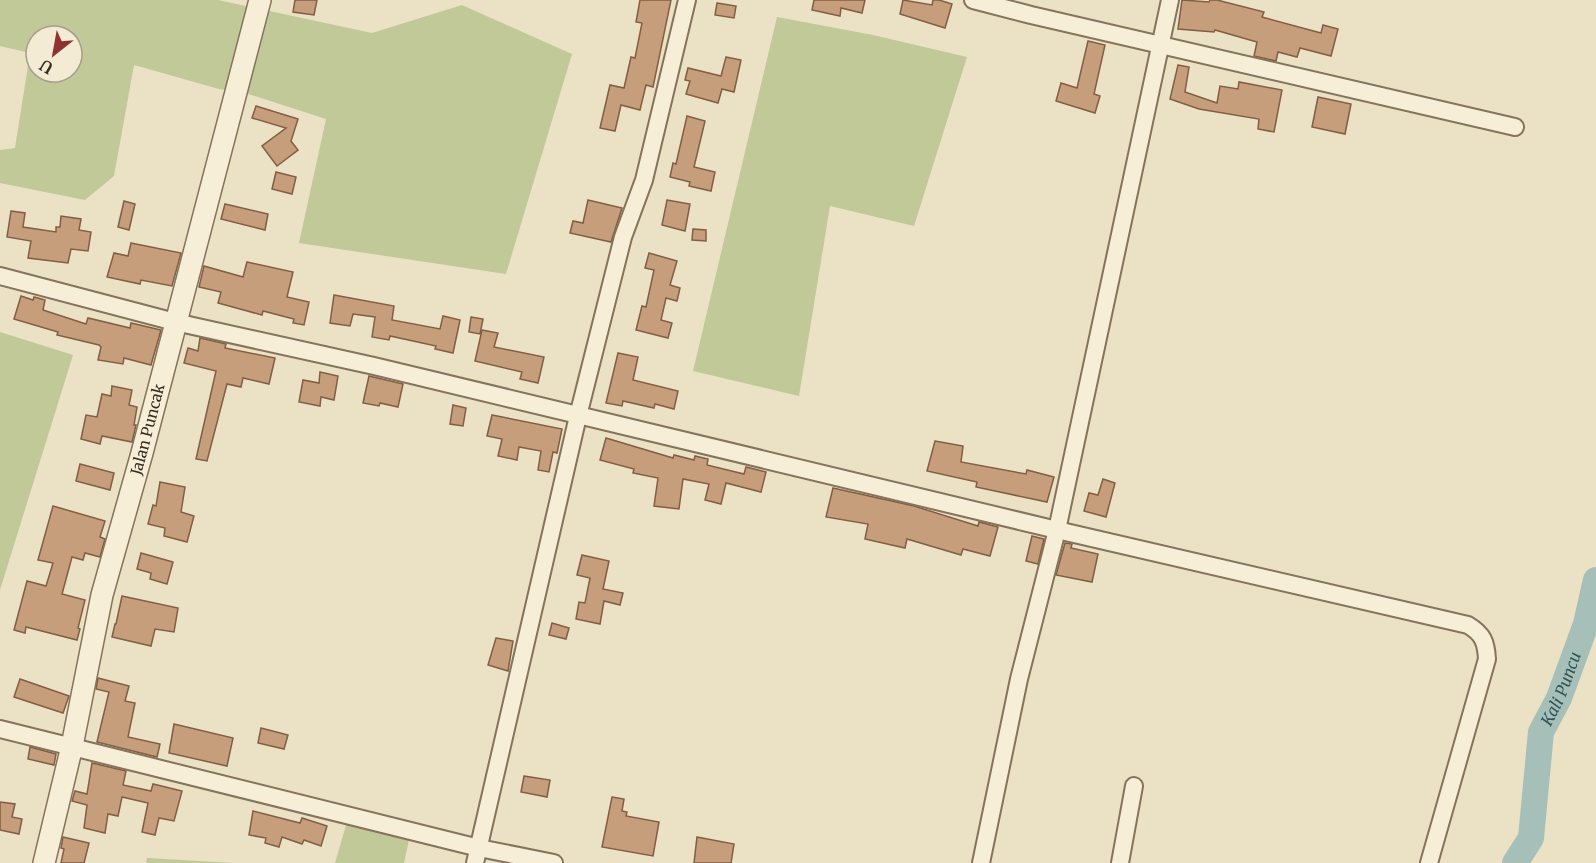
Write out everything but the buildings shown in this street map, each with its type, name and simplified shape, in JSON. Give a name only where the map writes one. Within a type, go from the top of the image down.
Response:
[{"type":"street","name":"Jalan Puncak","points":[[44,863],[72,746],[102,594],[142,453],[260,0]]},
{"type":"street","points":[[477,855],[578,416],[623,237],[644,180],[687,0]]},
{"type":"street","points":[[973,0],[1515,127]]},
{"type":"street","points":[[981,863],[1019,679],[1057,530],[1170,0]]},
{"type":"street","points":[[0,276],[176,322],[374,366],[1057,530],[1468,625],[1480,632],[1486,643],[1487,659],[1429,863]]},
{"type":"street","points":[[0,729],[72,746],[477,855],[554,863]]},
{"type":"street","points":[[1120,863],[1134,786]]},
{"type":"green space","points":[[0,0],[218,0],[372,33],[462,5],[572,54],[506,274],[299,243],[326,119],[242,92],[219,89],[134,65],[114,176],[85,200],[0,183],[0,150],[15,148],[25,84],[84,84],[84,24],[24,24],[24,52],[0,46]]},
{"type":"green space","points":[[777,17],[873,35],[967,57],[914,226],[830,206],[799,396],[693,371]]},
{"type":"green space","points":[[0,332],[73,355],[0,590]]},
{"type":"green space","points":[[349,815],[412,826],[404,863],[335,863]]},
{"type":"green space","points":[[147,858],[234,863],[146,863]]},
{"type":"waterway","name":"Kali Puncu","points":[[1515,863],[1531,838],[1541,732],[1559,698],[1586,624],[1596,580]]}]
